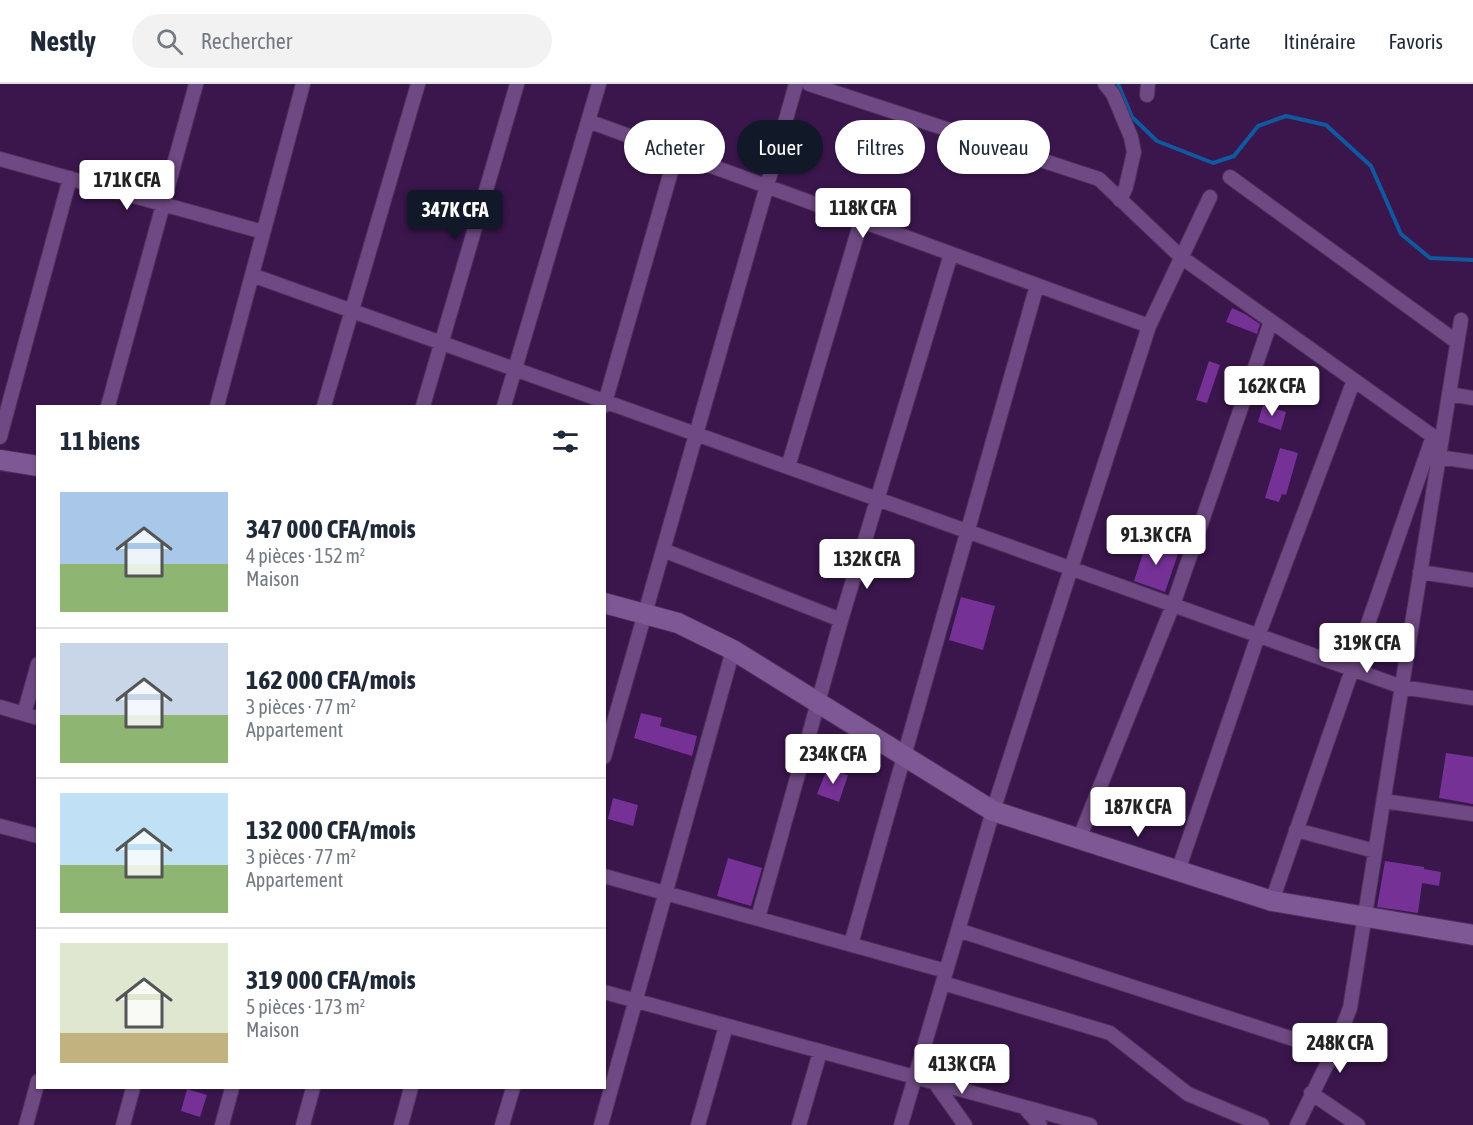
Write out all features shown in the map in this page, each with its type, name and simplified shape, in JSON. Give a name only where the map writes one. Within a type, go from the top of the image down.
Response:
[{"type":"street","points":[[108,405],[196,84]]},
{"type":"street","points":[[217,405],[303,84]]},
{"type":"street","points":[[324,405],[418,84]]},
{"type":"street","points":[[423,405],[517,84]]},
{"type":"street","points":[[504,405],[599,84]]},
{"type":"street","points":[[606,751],[796,84]]},
{"type":"street","points":[[809,84],[1099,179],[1181,257],[1437,439]]},
{"type":"street","points":[[1104,84],[1113,94],[1131,137],[1134,152],[1126,187],[1120,200]]},
{"type":"street","points":[[588,122],[624,135]]},
{"type":"street","points":[[0,159],[263,232]]},
{"type":"street","points":[[725,172],[1149,327]]},
{"type":"street","points":[[604,404],[670,174]]},
{"type":"street","points":[[1230,177],[1457,342]]},
{"type":"street","points":[[0,437],[69,178]]},
{"type":"street","points":[[901,1125],[993,811],[1149,327],[1210,197]]},
{"type":"street","points":[[788,467],[861,221]]},
{"type":"street","points":[[759,918],[841,620],[951,254]]},
{"type":"street","points":[[252,275],[515,369],[604,404],[788,467],[1352,670],[1402,687],[1473,698]]},
{"type":"street","points":[[851,944],[1037,285]]},
{"type":"street","points":[[1272,901],[1352,670],[1437,439],[1449,394],[1461,320]]},
{"type":"street","points":[[1079,839],[1173,606],[1271,321]]},
{"type":"street","points":[[1178,871],[1258,636],[1354,380]]},
{"type":"street","points":[[1449,394],[1473,398]]},
{"type":"street","points":[[1296,1125],[1333,1052],[1350,1008],[1438,458],[1437,439]]},
{"type":"street","points":[[1438,458],[1473,462]]},
{"type":"street","points":[[0,460],[36,466]]},
{"type":"street","points":[[663,550],[841,620]]},
{"type":"street","points":[[1420,572],[1473,580]]},
{"type":"street","points":[[606,604],[678,623],[732,650],[993,811],[1272,901],[1473,935]]},
{"type":"street","points":[[602,1125],[732,650]]},
{"type":"street","points":[[0,708],[31,716],[36,679]]},
{"type":"street","points":[[1383,801],[1473,814]]},
{"type":"street","points":[[0,826],[36,835]]},
{"type":"street","points":[[1296,830],[1376,852]]},
{"type":"street","points":[[606,877],[851,944],[1110,1033],[1188,1094],[1262,1125]]},
{"type":"street","points":[[958,930],[1333,1052]]},
{"type":"street","points":[[606,993],[1090,1125]]},
{"type":"street","points":[[699,1125],[726,1026]]},
{"type":"street","points":[[799,1125],[820,1052]]},
{"type":"street","points":[[935,1083],[964,1125]]},
{"type":"street","points":[[26,1125],[36,1088]]},
{"type":"street","points":[[123,1125],[133,1089]]},
{"type":"street","points":[[222,1125],[232,1089]]},
{"type":"street","points":[[303,1125],[313,1089]]},
{"type":"street","points":[[401,1125],[411,1089]]},
{"type":"street","points":[[502,1125],[513,1089]]},
{"type":"street","points":[[1311,1093],[1358,1125]]},
{"type":"street","points":[[1024,1107],[1040,1125]]},
{"type":"building","points":[[1232,308],[1260,324],[1257,334],[1226,322]]},
{"type":"building","points":[[1209,361],[1220,365],[1207,403],[1196,400]]},
{"type":"building","points":[[1263,405],[1286,412],[1281,430],[1258,422]]},
{"type":"building","points":[[1280,448],[1298,453],[1286,495],[1282,494],[1279,502],[1265,498]]},
{"type":"building","points":[[1147,541],[1179,551],[1165,592],[1134,581]]},
{"type":"building","points":[[961,597],[995,606],[983,650],[949,640]]},
{"type":"building","points":[[641,713],[662,718],[660,726],[697,736],[692,756],[634,738]]},
{"type":"building","points":[[1446,753],[1473,757],[1473,804],[1439,798]]},
{"type":"building","points":[[827,769],[848,775],[839,802],[817,794]]},
{"type":"building","points":[[613,798],[638,805],[633,826],[608,819]]},
{"type":"building","points":[[728,858],[762,868],[751,906],[717,896]]},
{"type":"building","points":[[1385,861],[1441,872],[1439,886],[1422,883],[1418,913],[1377,907]]},
{"type":"building","points":[[187,1089],[207,1095],[200,1117],[181,1111]]},
{"type":"waterway","points":[[1118,84],[1132,117],[1157,141],[1213,163],[1234,156],[1258,126],[1286,116],[1326,125],[1371,166],[1401,234],[1430,258],[1473,260]]}]
